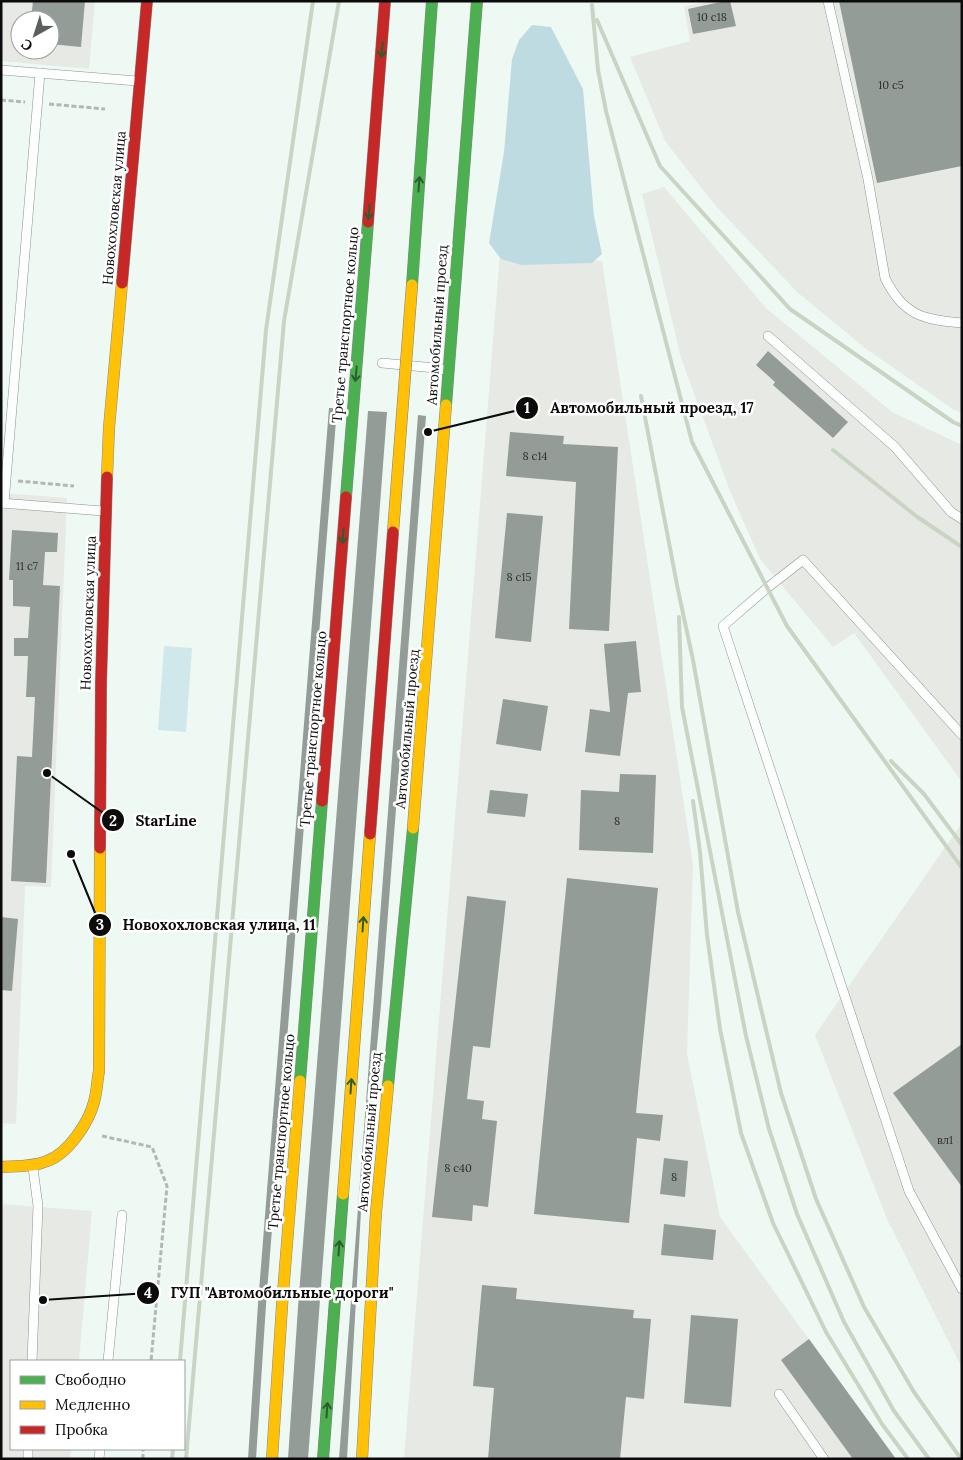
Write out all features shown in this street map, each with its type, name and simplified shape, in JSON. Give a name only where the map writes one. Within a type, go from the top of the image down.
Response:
[{"type":"main road","name":"Новохохловская улица","points":[[1,1167],[32,1165],[52,1160],[71,1144],[94,1104],[99,1071],[101,702],[109,428],[147,1]]},
{"type":"main road","name":"Третье транспортное кольцо","points":[[272,1459],[282,1306],[386,1]]},
{"type":"main road","points":[[323,1459],[432,1]]},
{"type":"main road","name":"Автомобильный проезд","points":[[362,1459],[376,1212],[418,780],[477,1]]},
{"type":"lane","points":[[828,1],[868,179],[885,278],[892,292],[907,308],[920,316],[944,322],[962,323]]},
{"type":"lane","points":[[1,70],[140,82]]},
{"type":"lane","points":[[40,73],[3,503],[106,512]]},
{"type":"lane","points":[[768,336],[895,447],[951,512],[962,519]]},
{"type":"lane","points":[[382,364],[449,370]]},
{"type":"lane","points":[[962,735],[803,560],[723,626],[909,1191],[962,1289]]},
{"type":"lane","points":[[32,1165],[38,1206],[32,1360]]},
{"type":"lane","points":[[108,1360],[122,1215]]},
{"type":"lane","points":[[779,1394],[824,1459]]},
{"type":"path","points":[[1,100],[106,109]]},
{"type":"path","points":[[6,480],[74,486]]},
{"type":"path","points":[[80,1131],[152,1147],[167,1186],[151,1360]]},
{"type":"shaded area","points":[[1,1],[95,1],[89,69],[1,61]]},
{"type":"shaded area","points":[[714,1],[962,1],[962,413],[954,410],[865,348],[797,292],[714,204],[665,141],[630,57],[690,41],[684,6]]},
{"type":"shaded area","points":[[532,25],[551,27],[583,89],[594,216],[602,254],[592,263],[521,265],[501,259],[489,243],[504,152],[512,59],[519,40]]},
{"type":"shaded area","points":[[664,187],[766,308],[892,412],[962,445],[962,782],[854,633],[833,647],[760,559],[730,491],[681,358],[642,194]]},
{"type":"shaded area","points":[[500,253],[602,261],[693,864],[687,1054],[720,1217],[896,1459],[404,1459]]},
{"type":"shaded area","points":[[1,493],[67,498],[51,887],[25,886],[16,1124],[1,1123]]},
{"type":"shaded area","points":[[164,646],[192,648],[186,732],[158,730]]},
{"type":"shaded area","points":[[962,823],[962,1368],[887,1219],[815,1035]]},
{"type":"shaded area","points":[[1,1204],[92,1211],[79,1360],[10,1360],[10,1450],[71,1450],[70,1459],[1,1459]]},
{"type":"building","points":[[33,1],[85,1],[81,47],[60,45],[60,10],[32,10]]},
{"type":"building","points":[[730,1],[736,26],[693,34],[688,9]]},
{"type":"building","points":[[839,1],[962,1],[962,166],[877,183]]},
{"type":"building","points":[[768,351],[848,422],[833,438],[773,385],[775,382],[756,365]]},
{"type":"building","points":[[329,408],[337,408],[266,1305],[256,1459],[248,1459],[258,1304]]},
{"type":"building","points":[[368,411],[387,412],[308,1459],[288,1459],[298,1307]]},
{"type":"building","points":[[418,415],[426,416],[381,1005],[361,1211],[347,1459],[339,1459]]},
{"type":"building","points":[[510,432],[564,436],[563,444],[618,447],[609,631],[569,629],[576,482],[506,476]]},
{"type":"building","points":[[507,513],[543,516],[531,642],[495,638]]},
{"type":"building","points":[[12,530],[58,533],[57,552],[45,552],[43,585],[60,586],[46,883],[11,881],[17,756],[32,757],[35,697],[26,697],[28,656],[14,656],[14,638],[28,638],[30,607],[13,606],[13,580],[9,580]]},
{"type":"building","points":[[636,641],[641,692],[628,693],[620,756],[585,752],[590,709],[610,712],[604,644]]},
{"type":"building","points":[[503,699],[548,706],[541,751],[496,744]]},
{"type":"building","points":[[620,774],[656,775],[653,853],[579,850],[581,790],[619,792]]},
{"type":"building","points":[[490,790],[528,794],[525,817],[487,813]]},
{"type":"building","points":[[567,878],[658,888],[636,1113],[663,1115],[660,1141],[637,1138],[629,1223],[534,1214]]},
{"type":"building","points":[[467,896],[506,901],[490,1048],[473,1046],[467,1099],[484,1101],[482,1119],[497,1121],[488,1207],[473,1205],[472,1221],[432,1217]]},
{"type":"building","points":[[1,917],[18,919],[12,991],[1,990]]},
{"type":"building","points":[[962,1044],[962,1187],[893,1093]]},
{"type":"building","points":[[664,1158],[688,1161],[685,1197],[660,1194]]},
{"type":"building","points":[[664,1224],[716,1230],[713,1260],[661,1255]]},
{"type":"building","points":[[482,1285],[517,1288],[516,1299],[634,1310],[633,1318],[651,1319],[644,1399],[626,1397],[620,1459],[488,1459],[494,1388],[473,1386]]},
{"type":"building","points":[[691,1315],[738,1319],[731,1407],[684,1403]]},
{"type":"building","points":[[809,1339],[896,1459],[853,1459],[781,1360]]},
{"type":"railway","points":[[180,1360],[266,330],[313,1]]},
{"type":"railway","points":[[186,1459],[284,321],[339,1]]},
{"type":"railway","points":[[592,5],[598,70],[606,111],[692,442],[787,626],[962,868]]},
{"type":"railway","points":[[597,20],[660,166],[790,309],[953,422],[962,426]]},
{"type":"railway","points":[[641,396],[693,660],[738,912],[781,1093],[816,1199],[864,1307],[914,1392],[961,1459]]},
{"type":"railway","points":[[833,450],[916,516],[962,547]]},
{"type":"railway","points":[[679,617],[682,707],[746,1036],[769,1129],[797,1214],[844,1322],[894,1411],[929,1459]]},
{"type":"railway","points":[[891,761],[924,794],[962,845]]},
{"type":"railway","points":[[693,801],[700,852],[707,935],[720,1029],[741,1133],[773,1223],[826,1332],[882,1424],[908,1459]]},
{"type":"railway","points":[[172,1459],[173,1450]]},
{"type":"traffic: fast","points":[[412,285],[432,1]]},
{"type":"traffic: fast","points":[[446,405],[477,1]]},
{"type":"traffic: fast","points":[[346,497],[368,222]]},
{"type":"traffic: fast","points":[[300,1081],[322,801]]},
{"type":"traffic: fast","points":[[388,1086],[413,828]]},
{"type":"traffic: fast","points":[[323,1459],[343,1194]]},
{"type":"traffic: slow","points":[[107,477],[109,428],[122,283]]},
{"type":"traffic: slow","points":[[393,532],[412,285]]},
{"type":"traffic: slow","points":[[413,828],[446,405]]},
{"type":"traffic: slow","points":[[343,1194],[370,834]]},
{"type":"traffic: slow","points":[[1,1167],[36,1164],[55,1157],[70,1145],[88,1119],[94,1102],[99,1071],[100,848]]},
{"type":"traffic: slow","points":[[272,1459],[300,1081]]},
{"type":"traffic: slow","points":[[362,1459],[376,1212],[388,1086]]},
{"type":"traffic: jam","points":[[122,283],[147,1]]},
{"type":"traffic: jam","points":[[368,222],[385,1]]},
{"type":"traffic: jam","points":[[100,848],[101,683],[107,477]]},
{"type":"traffic: jam","points":[[322,801],[346,497]]},
{"type":"traffic: jam","points":[[370,834],[393,532]]},
{"type":"place","name":"Автомобильный проезд, 17","points":[[428,432]]},
{"type":"place","name":"StarLine","points":[[47,773]]},
{"type":"place","name":"Новохохловская улица, 11","points":[[71,854]]},
{"type":"place","name":"ГУП \"Автомобильные дороги\"","points":[[43,1300]]}]
